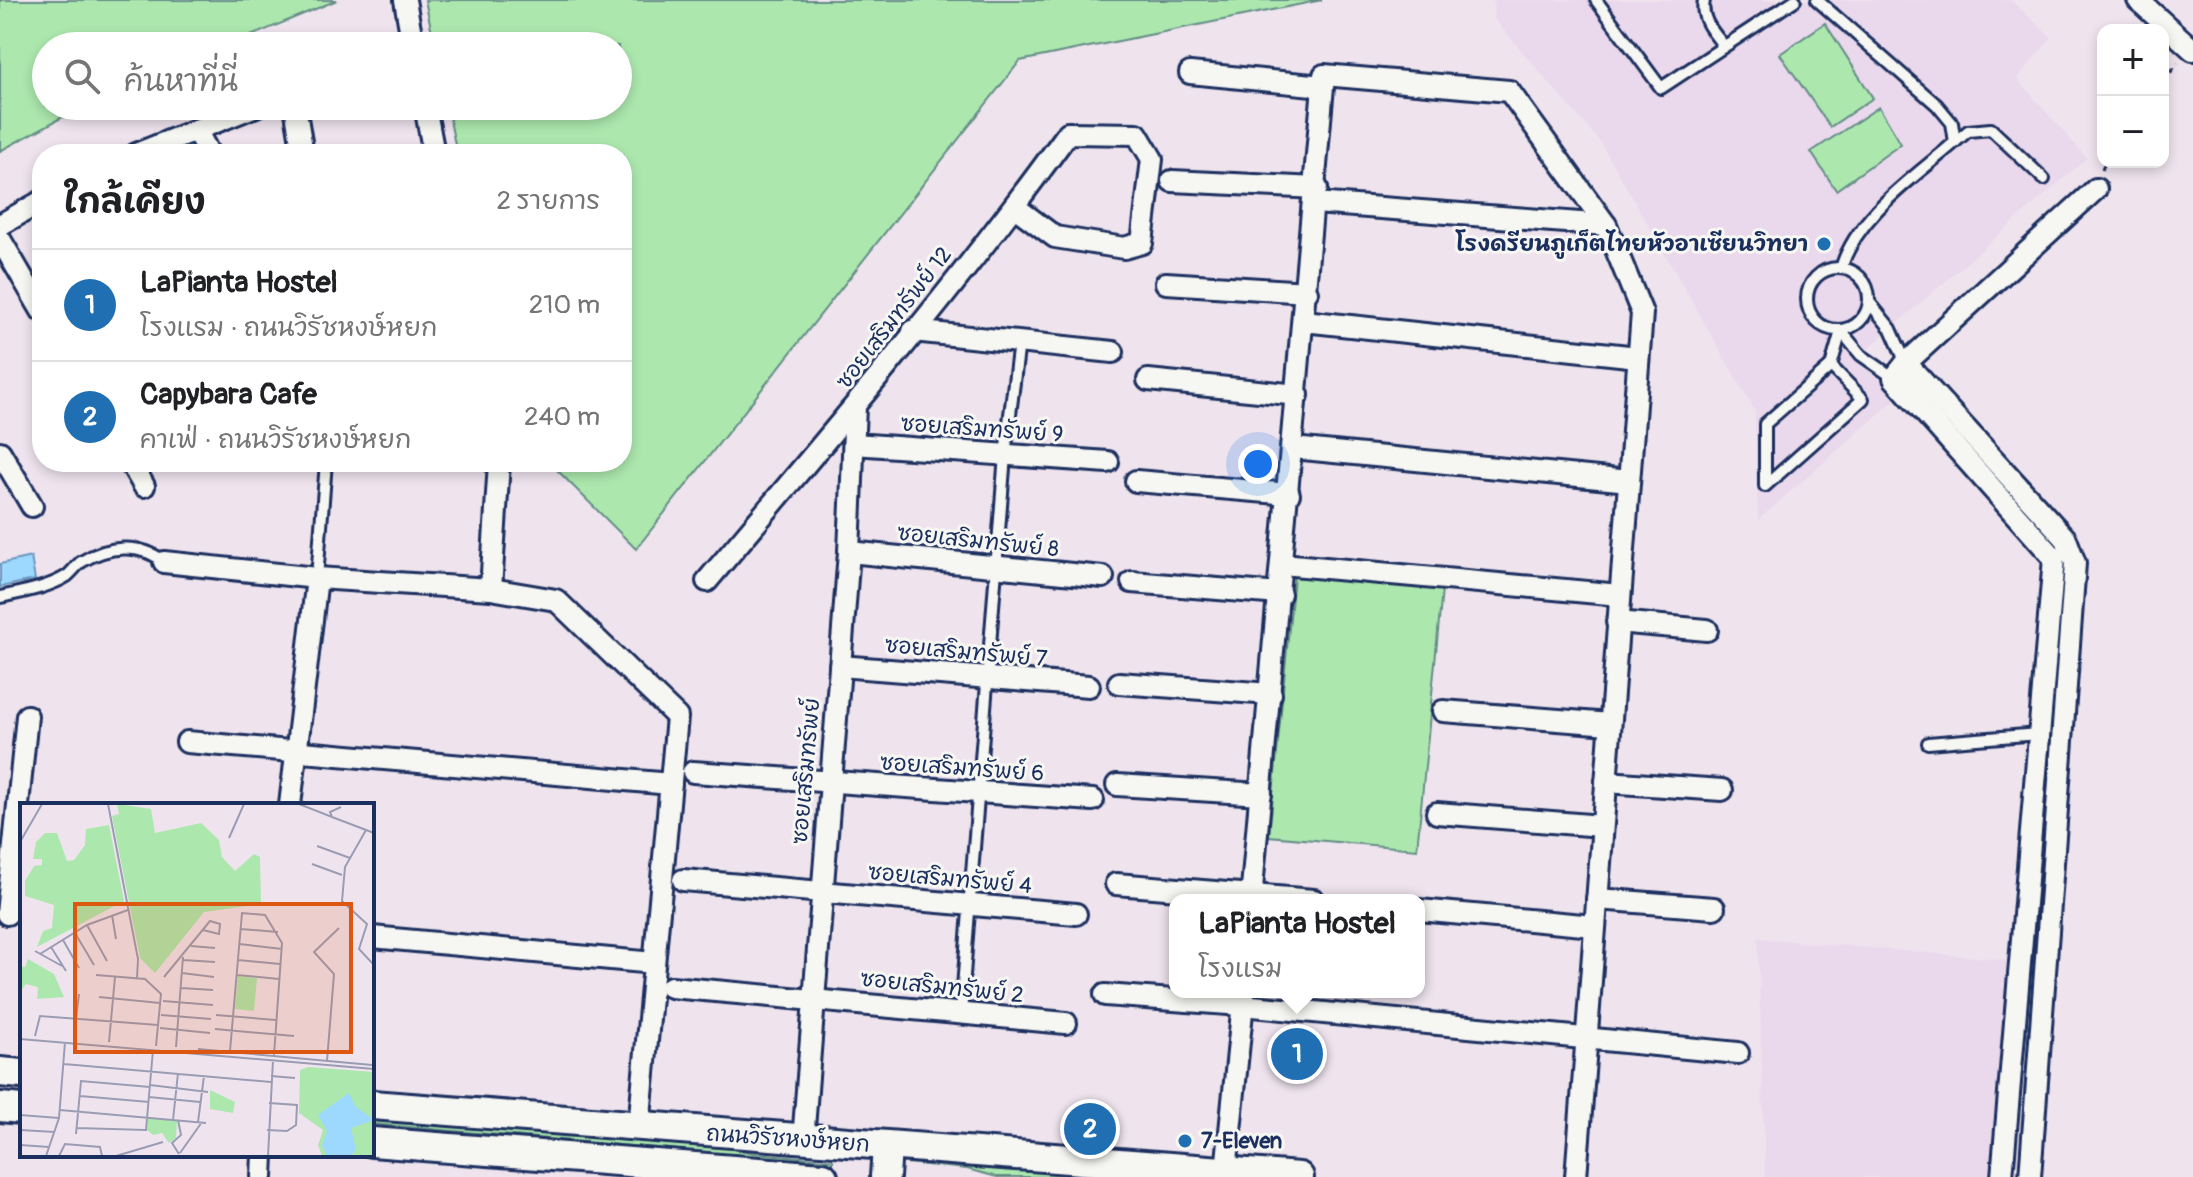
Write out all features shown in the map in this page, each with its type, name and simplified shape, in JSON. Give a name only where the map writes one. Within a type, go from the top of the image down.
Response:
[{"type":"main road","points":[[0,1072],[20,1074]]},
{"type":"main road","name":"ถนนวิรัชหงษ์หยก","points":[[374,1105],[803,1141],[1299,1177]]},
{"type":"main road","points":[[0,1107],[20,1109]]},
{"type":"main road","name":"ถนนวิรัชหงษ์หยก","points":[[374,1142],[619,1169],[823,1177]]},
{"type":"main road","points":[[885,1177],[887,1147]]},
{"type":"street","points":[[405,0],[411,32]]},
{"type":"street","points":[[2138,0],[2192,49]]},
{"type":"street","points":[[1190,73],[1323,86]]},
{"type":"street","points":[[1252,894],[1316,195],[1324,75],[1509,91],[1606,225],[1642,313],[1576,1177]]},
{"type":"street","points":[[161,144],[221,120]]},
{"type":"street","points":[[297,120],[301,144]]},
{"type":"street","points":[[428,120],[432,144]]},
{"type":"street","points":[[196,130],[204,144]]},
{"type":"street","name":"ซอยเสริมทรัพย์ 12","points":[[707,581],[855,406],[1015,207],[1068,133],[1137,134],[1152,159],[1142,243],[1124,248],[1055,237],[1015,207]]},
{"type":"street","points":[[1172,181],[1606,225]]},
{"type":"street","points":[[1900,371],[2096,189]]},
{"type":"street","points":[[0,225],[32,207]]},
{"type":"street","points":[[0,239],[32,294]]},
{"type":"street","points":[[1166,283],[1307,292]]},
{"type":"street","points":[[1304,321],[1638,357]]},
{"type":"street","points":[[913,331],[1113,352]]},
{"type":"street","points":[[1900,371],[2054,558],[2002,1177]]},
{"type":"street","points":[[1900,371],[2066,539],[2075,563],[2030,1177]]},
{"type":"street","points":[[1148,380],[1298,395]]},
{"type":"street","name":"ซอยเสริมทรัพย์","points":[[803,1141],[820,892],[849,552],[855,406]]},
{"type":"street","name":"ซอยเสริมทรัพย์ 9","points":[[854,444],[1108,462]]},
{"type":"street","points":[[1293,448],[1629,481]]},
{"type":"street","points":[[0,452],[32,506]]},
{"type":"street","points":[[136,472],[144,486]]},
{"type":"street","points":[[491,589],[498,472]]},
{"type":"street","points":[[1136,481],[1289,494]]},
{"type":"street","name":"ซอยเสริมทรัพย์ 8","points":[[849,552],[1103,577]]},
{"type":"street","points":[[164,562],[317,578],[491,589],[556,600],[677,717],[639,1127]]},
{"type":"street","points":[[1282,564],[1620,595]]},
{"type":"street","points":[[290,803],[317,578]]},
{"type":"street","points":[[1132,582],[1280,594]]},
{"type":"street","points":[[1617,622],[1707,630]]},
{"type":"street","name":"ซอยเสริมทรัพย์ 7","points":[[840,666],[1089,686]]},
{"type":"street","points":[[1119,683],[1271,694]]},
{"type":"street","points":[[1443,711],[1610,724]]},
{"type":"street","points":[[10,914],[27,716]]},
{"type":"street","points":[[187,742],[671,784]]},
{"type":"street","name":"ซอยเสริมทรัพย์ 6","points":[[693,772],[829,784],[1093,800]]},
{"type":"street","points":[[1606,782],[1722,790]]},
{"type":"street","points":[[1117,785],[1261,794]]},
{"type":"street","points":[[1437,813],[1602,826]]},
{"type":"street","name":"ซอยเสริมทรัพย์ 4","points":[[683,880],[1076,914]]},
{"type":"street","points":[[1116,884],[1221,894]]},
{"type":"street","points":[[1597,899],[1714,908]]},
{"type":"street","points":[[1425,911],[1594,926]]},
{"type":"street","points":[[374,937],[654,963]]},
{"type":"street","name":"ซอยเสริมทรัพย์ 2","points":[[671,987],[1066,1023]]},
{"type":"street","points":[[1105,995],[1169,996]]},
{"type":"street","points":[[1226,1171],[1243,998],[1586,1039],[1738,1053]]},
{"type":"street","points":[[262,1177],[263,1157]]},
{"type":"lane","points":[[1596,0],[1661,88],[1795,0]]},
{"type":"lane","points":[[1704,0],[1702,9],[1707,25],[1724,46]]},
{"type":"lane","points":[[1817,0],[1937,105],[1952,123],[1955,142]]},
{"type":"lane","points":[[1841,268],[1848,246],[1883,205],[1968,131],[1991,129],[2044,179]]},
{"type":"lane","points":[[1841,268],[1858,274],[1865,282],[1870,303],[1891,329],[1900,371],[1861,355],[1841,331],[1822,326],[1814,320],[1807,302],[1811,283],[1817,275],[1841,268]]},
{"type":"lane","points":[[1831,366],[1863,399],[1765,486],[1765,424],[1831,366],[1841,331],[1860,322],[1870,303]]},
{"type":"lane","points":[[961,1013],[1005,455],[1019,342]]},
{"type":"lane","points":[[317,578],[325,472]]},
{"type":"lane","points":[[0,597],[40,587],[67,576],[80,563],[115,549],[150,550],[164,562]]},
{"type":"lane","points":[[1928,743],[2038,734]]},
{"type":"path","points":[[2169,75],[2192,49]]},
{"type":"shaded area","name":"โรงดรียนภูเก็ตไทยหัวอาเซียนวิทยา","points":[[1493,0],[2010,0],[2052,37],[2017,79],[2087,158],[1862,354],[1895,400],[1758,520],[1755,411],[1601,143],[1494,19]]},
{"type":"shaded area","points":[[1758,938],[2008,960],[1989,1177],[1765,1177]]},
{"type":"green space","points":[[0,0],[337,0],[260,32],[32,32],[32,120],[57,120],[0,151]]},
{"type":"green space","points":[[425,0],[1322,0],[1020,61],[636,549],[559,472],[632,472],[632,144],[455,144],[450,120],[632,120],[632,32],[432,32]]},
{"type":"green space","points":[[1825,23],[1873,98],[1830,127],[1780,54]]},
{"type":"green space","points":[[1879,107],[1901,144],[1836,190],[1811,152]]},
{"type":"green space","points":[[1294,576],[1442,590],[1417,849],[1269,836]]},
{"type":"green space","points":[[374,1114],[700,1143],[755,1153],[833,1160],[833,1163],[374,1124]]},
{"type":"green space","points":[[898,1158],[1114,1177],[997,1177],[967,1169],[897,1162]]},
{"type":"water","points":[[31,557],[35,580],[0,587],[0,564]]},
{"type":"place","name":"โรงดรียนภูเก็ตไทยหัวอาเซียนวิทยา","points":[[1824,244]]},
{"type":"place","name":"LaPianta Hostel","points":[[1297,1054]]},
{"type":"place","name":"Capybara Cafe","points":[[1090,1129]]},
{"type":"place","name":"7-Eleven","points":[[1185,1141]]}]
